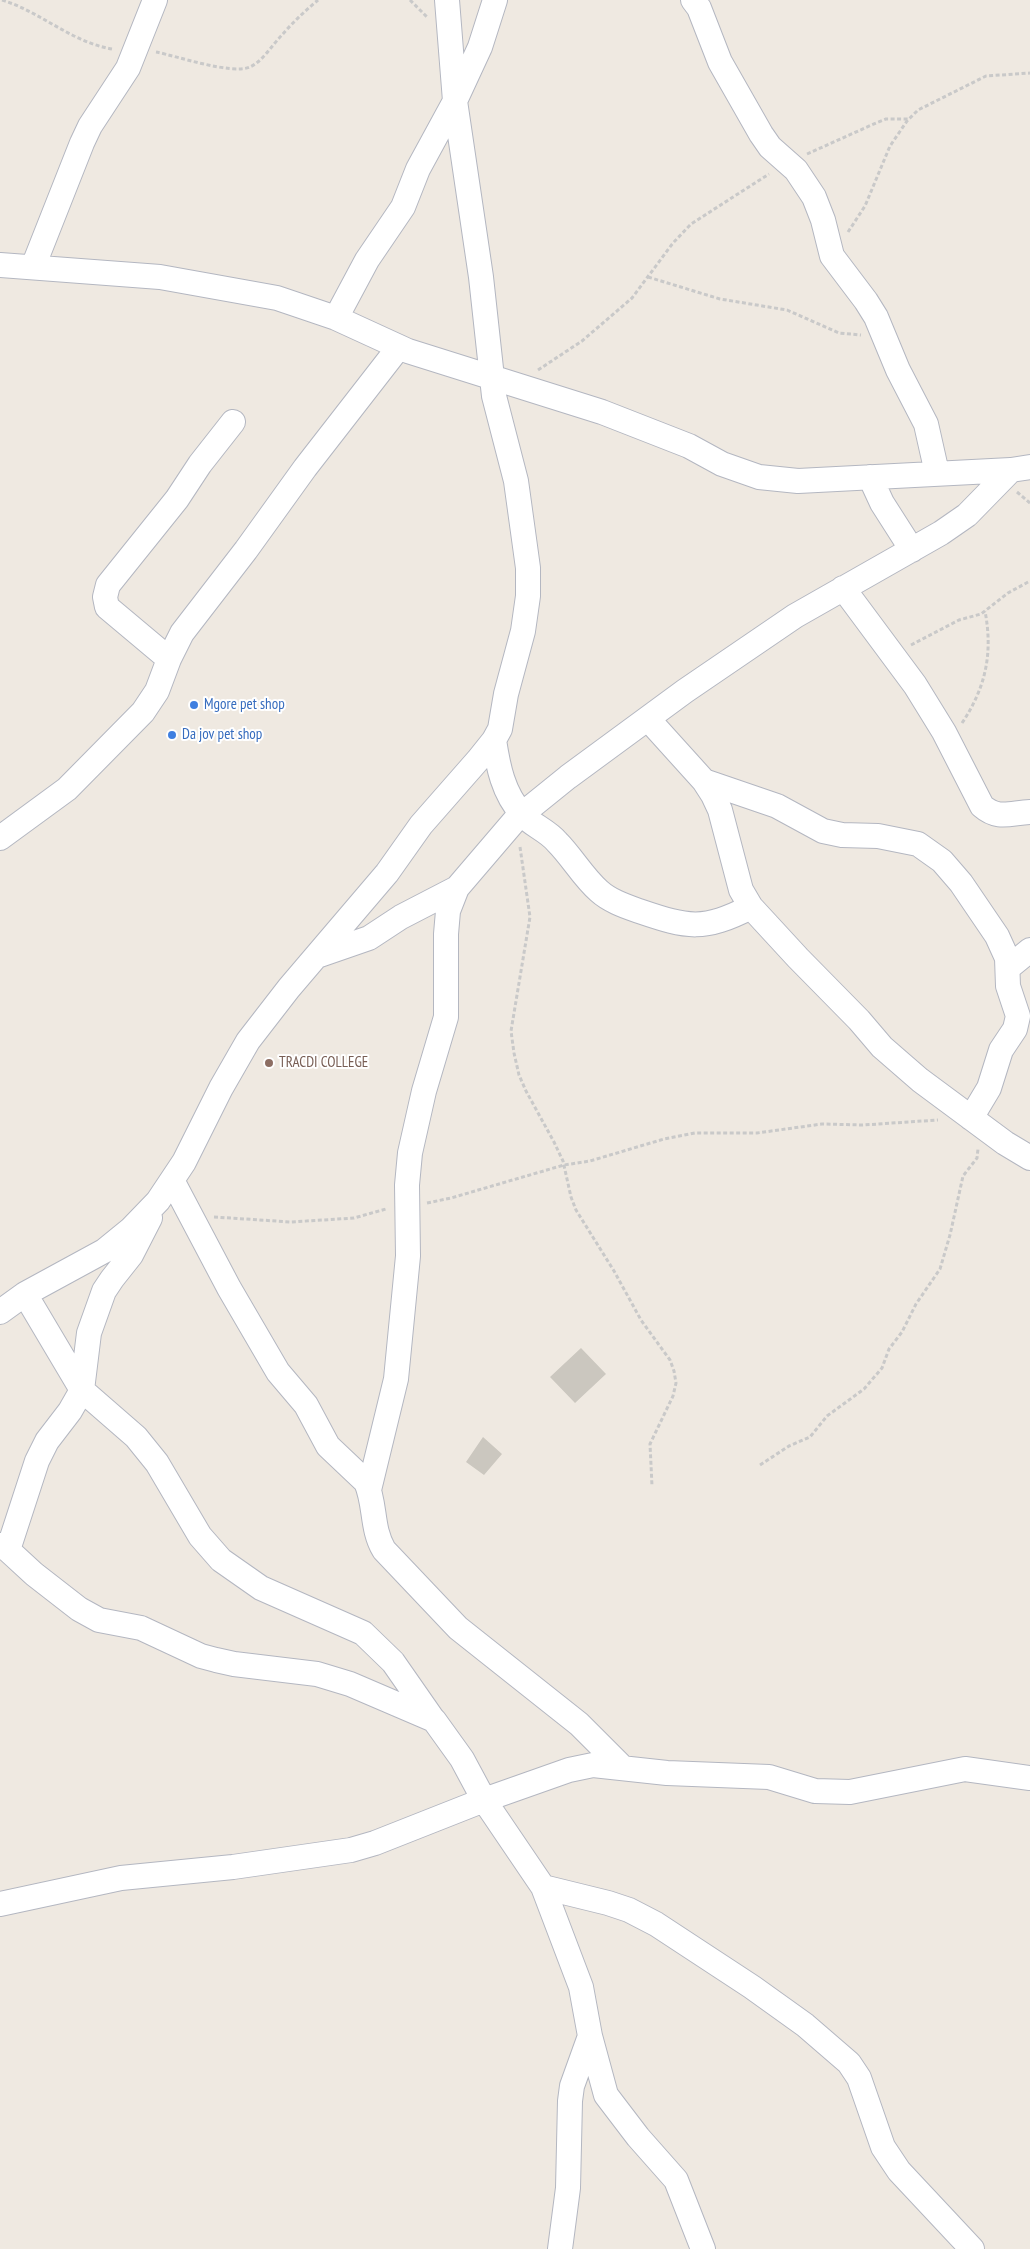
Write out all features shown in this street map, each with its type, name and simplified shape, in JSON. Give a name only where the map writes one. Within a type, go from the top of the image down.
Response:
[{"type":"street","points":[[33,267],[82,143],[95,118],[128,68],[155,0]]},
{"type":"street","points":[[434,1720],[350,1684],[317,1674],[216,1660],[201,1656],[142,1628],[99,1620],[79,1609],[4,1548],[37,1461],[47,1441],[70,1411],[82,1390],[89,1333],[104,1291],[131,1255],[158,1201],[184,1162],[221,1088],[248,1041],[289,988],[387,873],[421,825],[494,740],[500,729],[506,694],[524,631],[529,581],[524,526],[516,480],[494,396],[503,382],[481,278],[454,101],[447,0]]},
{"type":"street","points":[[336,318],[367,260],[401,212],[421,162],[454,101],[480,47],[495,0]]},
{"type":"street","points":[[693,0],[699,8],[720,62],[761,134],[770,147],[803,179],[814,197],[823,220],[832,256],[866,301],[926,424],[937,473]]},
{"type":"street","points":[[0,266],[160,277],[277,298],[336,318],[399,347],[503,382],[602,412],[689,446],[722,464],[759,477],[798,481],[1020,468]]},
{"type":"street","points":[[0,838],[67,789],[136,718],[157,691],[169,659],[182,633],[399,347]]},
{"type":"street","points":[[169,659],[107,607],[105,597],[108,585],[177,499],[200,464],[233,422]]},
{"type":"street","points":[[318,956],[370,938],[401,917],[456,888],[519,817],[568,777],[685,691],[795,616],[941,533],[967,515],[1020,468]]},
{"type":"street","points":[[870,477],[882,503],[912,550]]},
{"type":"street","points":[[843,588],[915,684],[956,752],[982,806],[990,813],[998,816],[1030,812]]},
{"type":"street","points":[[648,719],[704,781],[720,810],[741,890],[752,907],[798,958],[859,1020],[882,1047],[920,1080],[1030,1158]]},
{"type":"street","points":[[494,740],[500,775],[519,817],[555,839],[600,892],[627,906],[684,926],[721,920],[752,907]]},
{"type":"street","points":[[704,781],[777,806],[823,831],[842,835],[894,839],[918,844],[942,861],[961,883],[997,936],[1007,958],[1008,986],[1018,1020],[1002,1050],[989,1088],[973,1119]]},
{"type":"street","points":[[456,888],[448,911],[446,934],[446,1017],[415,1130],[407,1185],[406,1284],[396,1379],[370,1490],[376,1537],[384,1550],[458,1628],[579,1724],[622,1767]]},
{"type":"street","points":[[1008,968],[1030,950]]},
{"type":"street","points":[[172,1180],[228,1288],[278,1372],[306,1405],[328,1446],[361,1475],[370,1490]]},
{"type":"street","points":[[0,1312],[25,1294],[104,1250],[131,1229],[158,1201]]},
{"type":"street","points":[[25,1294],[82,1390],[136,1437],[157,1463],[200,1536],[221,1560],[261,1588],[363,1633],[393,1662],[462,1759],[484,1800],[543,1887],[581,1987],[590,2036],[606,2095],[638,2138],[676,2180],[703,2249]]},
{"type":"street","points":[[0,1904],[121,1878],[233,1867],[351,1850],[375,1843],[484,1800],[569,1770],[594,1765],[667,1773],[769,1777],[815,1791],[833,1793],[850,1792],[965,1768],[1030,1778]]},
{"type":"street","points":[[543,1887],[608,1903],[629,1910],[656,1924],[752,1986],[805,2025],[849,2063],[859,2078],[883,2147],[899,2171],[972,2249]]},
{"type":"street","points":[[560,2249],[568,2188],[572,2086],[590,2036]]},
{"type":"path","points":[[2,0],[32,12],[83,42],[107,48],[135,49],[179,56],[223,68],[240,69],[250,67],[260,60],[282,35],[318,0]]},
{"type":"path","points":[[832,256],[865,206],[890,146],[909,119],[931,102],[986,76],[1030,73]]},
{"type":"path","points":[[503,382],[582,341],[632,298],[691,224],[759,180],[789,164],[876,123],[886,120],[909,119]]},
{"type":"path","points":[[648,277],[720,299],[787,310],[839,333],[859,334],[889,347]]},
{"type":"path","points":[[892,654],[959,620],[975,617],[1008,593],[1030,581]]},
{"type":"path","points":[[956,752],[959,729],[979,695],[985,678],[988,639],[985,611]]},
{"type":"path","points":[[519,817],[530,917],[511,1031],[519,1074],[564,1165],[570,1197],[576,1210],[614,1271],[641,1320],[670,1360],[674,1371],[676,1383],[673,1396],[650,1444],[652,1486]]},
{"type":"path","points":[[189,1213],[291,1222],[354,1218],[451,1198],[564,1165],[590,1161],[664,1139],[695,1133],[757,1133],[822,1124],[863,1125],[973,1119],[978,1154],[963,1176],[950,1235],[940,1269],[916,1304],[902,1332],[889,1349],[882,1368],[864,1389],[827,1416],[810,1437],[789,1446],[760,1465]]},
{"type":"building","points":[[581,1348],[606,1374],[575,1403],[550,1377]]},
{"type":"building","points":[[483,1437],[502,1454],[484,1475],[466,1462]]},
{"type":"place","name":"Mgore pet shop","points":[[194,705]]},
{"type":"place","name":"Da jov pet shop","points":[[172,735]]},
{"type":"place","name":"TRACDI COLLEGE","points":[[269,1063]]}]
